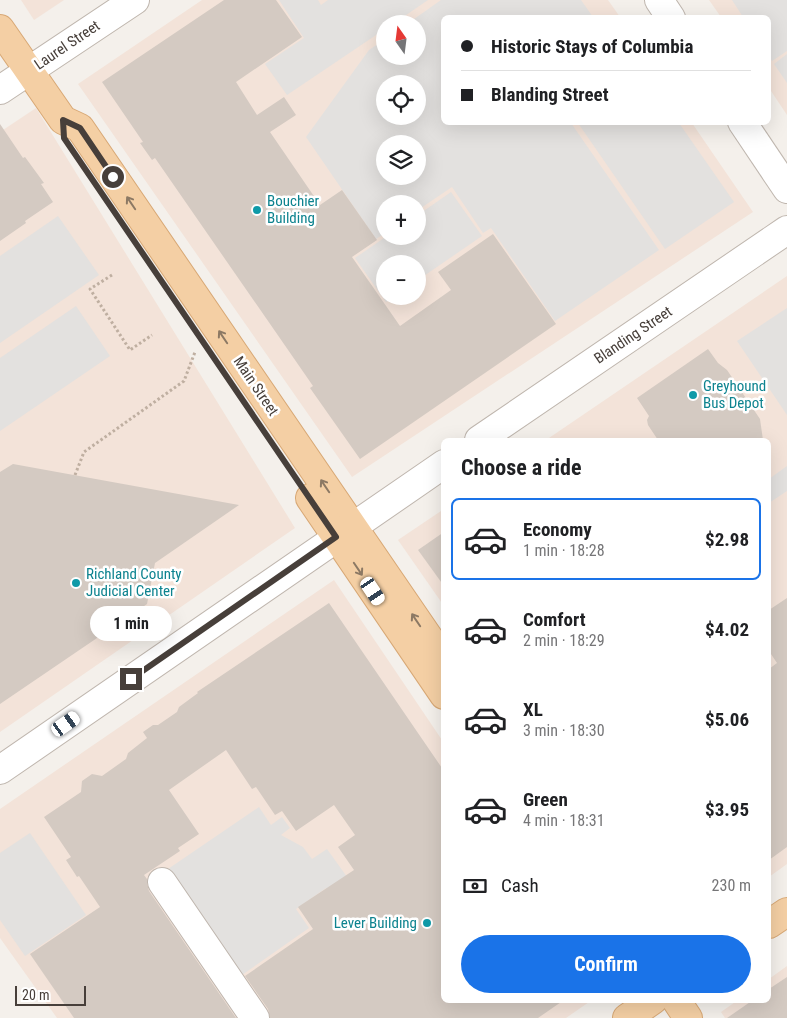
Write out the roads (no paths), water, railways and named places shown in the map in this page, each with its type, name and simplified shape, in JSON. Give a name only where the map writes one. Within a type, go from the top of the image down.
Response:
[{"type":"main road","name":"Main Street","points":[[0,29],[63,120],[64,138],[344,532],[441,656]]},
{"type":"main road","name":"Main Street","points":[[344,532],[441,689]]},
{"type":"main road","points":[[771,923],[787,912]]},
{"type":"main road","points":[[628,1018],[648,1003]]},
{"type":"main road","points":[[654,1003],[664,1018]]},
{"type":"main road","points":[[678,1003],[688,1018]]},
{"type":"street","name":"Laurel Street","points":[[0,90],[135,0]]},
{"type":"street","points":[[659,0],[669,15]]},
{"type":"street","points":[[744,125],[787,189]]},
{"type":"street","name":"Blanding Street","points":[[482,438],[787,230]]},
{"type":"street","points":[[0,770],[441,466]]},
{"type":"street","points":[[162,882],[255,1018]]},
{"type":"place","name":"Bouchier Building","points":[[257,210]]},
{"type":"place","name":"Greyhound Bus Depot","points":[[693,395]]},
{"type":"place","name":"Richland County Judicial Center","points":[[76,583]]},
{"type":"place","name":"Lever Building","points":[[427,923]]}]
